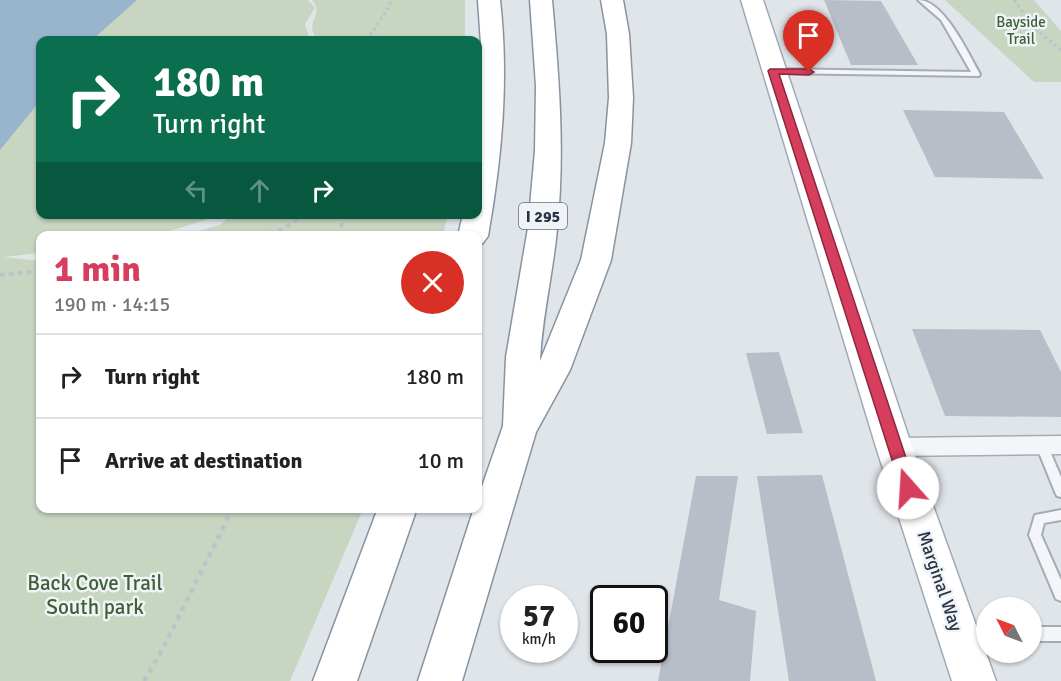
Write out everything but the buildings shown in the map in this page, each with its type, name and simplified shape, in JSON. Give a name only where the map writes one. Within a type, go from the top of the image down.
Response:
[{"type":"main road","points":[[482,194],[494,76],[489,0]]},
{"type":"main road","name":"I 295","points":[[440,681],[518,431],[524,357],[543,228],[548,151],[549,86],[541,0]]},
{"type":"main road","points":[[518,431],[553,370],[596,260],[618,143],[620,87],[618,34],[612,0]]},
{"type":"main road","name":"Marginal Way","points":[[752,0],[894,447],[972,632],[974,681]]},
{"type":"main road","points":[[335,681],[396,513]]},
{"type":"street","points":[[894,447],[1051,445]]},
{"type":"lane","points":[[773,71],[976,74],[944,19],[921,0]]},
{"type":"lane","points":[[1051,445],[1061,492]]},
{"type":"lane","points":[[1061,515],[1040,519],[1035,536],[1061,595]]},
{"type":"lane","points":[[1042,634],[1061,634]]},
{"type":"path","points":[[371,36],[391,0]]},
{"type":"path","points":[[1014,0],[1033,27],[1061,50]]},
{"type":"path","points":[[277,231],[298,219]]},
{"type":"path","points":[[0,275],[36,271]]},
{"type":"path","points":[[144,681],[162,650],[230,513]]},
{"type":"green space","name":"Back Cove Trail South park","points":[[0,0],[308,0],[315,8],[305,24],[309,36],[36,36],[36,219],[207,219],[169,231],[36,231],[36,253],[4,257],[36,261],[36,513],[361,513],[290,681],[0,681]]},
{"type":"green space","points":[[312,0],[465,0],[465,36],[316,36],[312,28],[316,6]]},
{"type":"green space","name":"Bayside Trail","points":[[945,0],[1034,0],[1061,31],[1061,82],[1034,82]]},
{"type":"green space","points":[[227,219],[447,219],[444,231],[198,231],[220,225]]},
{"type":"water","points":[[0,0],[137,0],[96,36],[36,36],[36,106],[0,150]]},
{"type":"route","points":[[809,72],[773,71],[908,488]]}]
